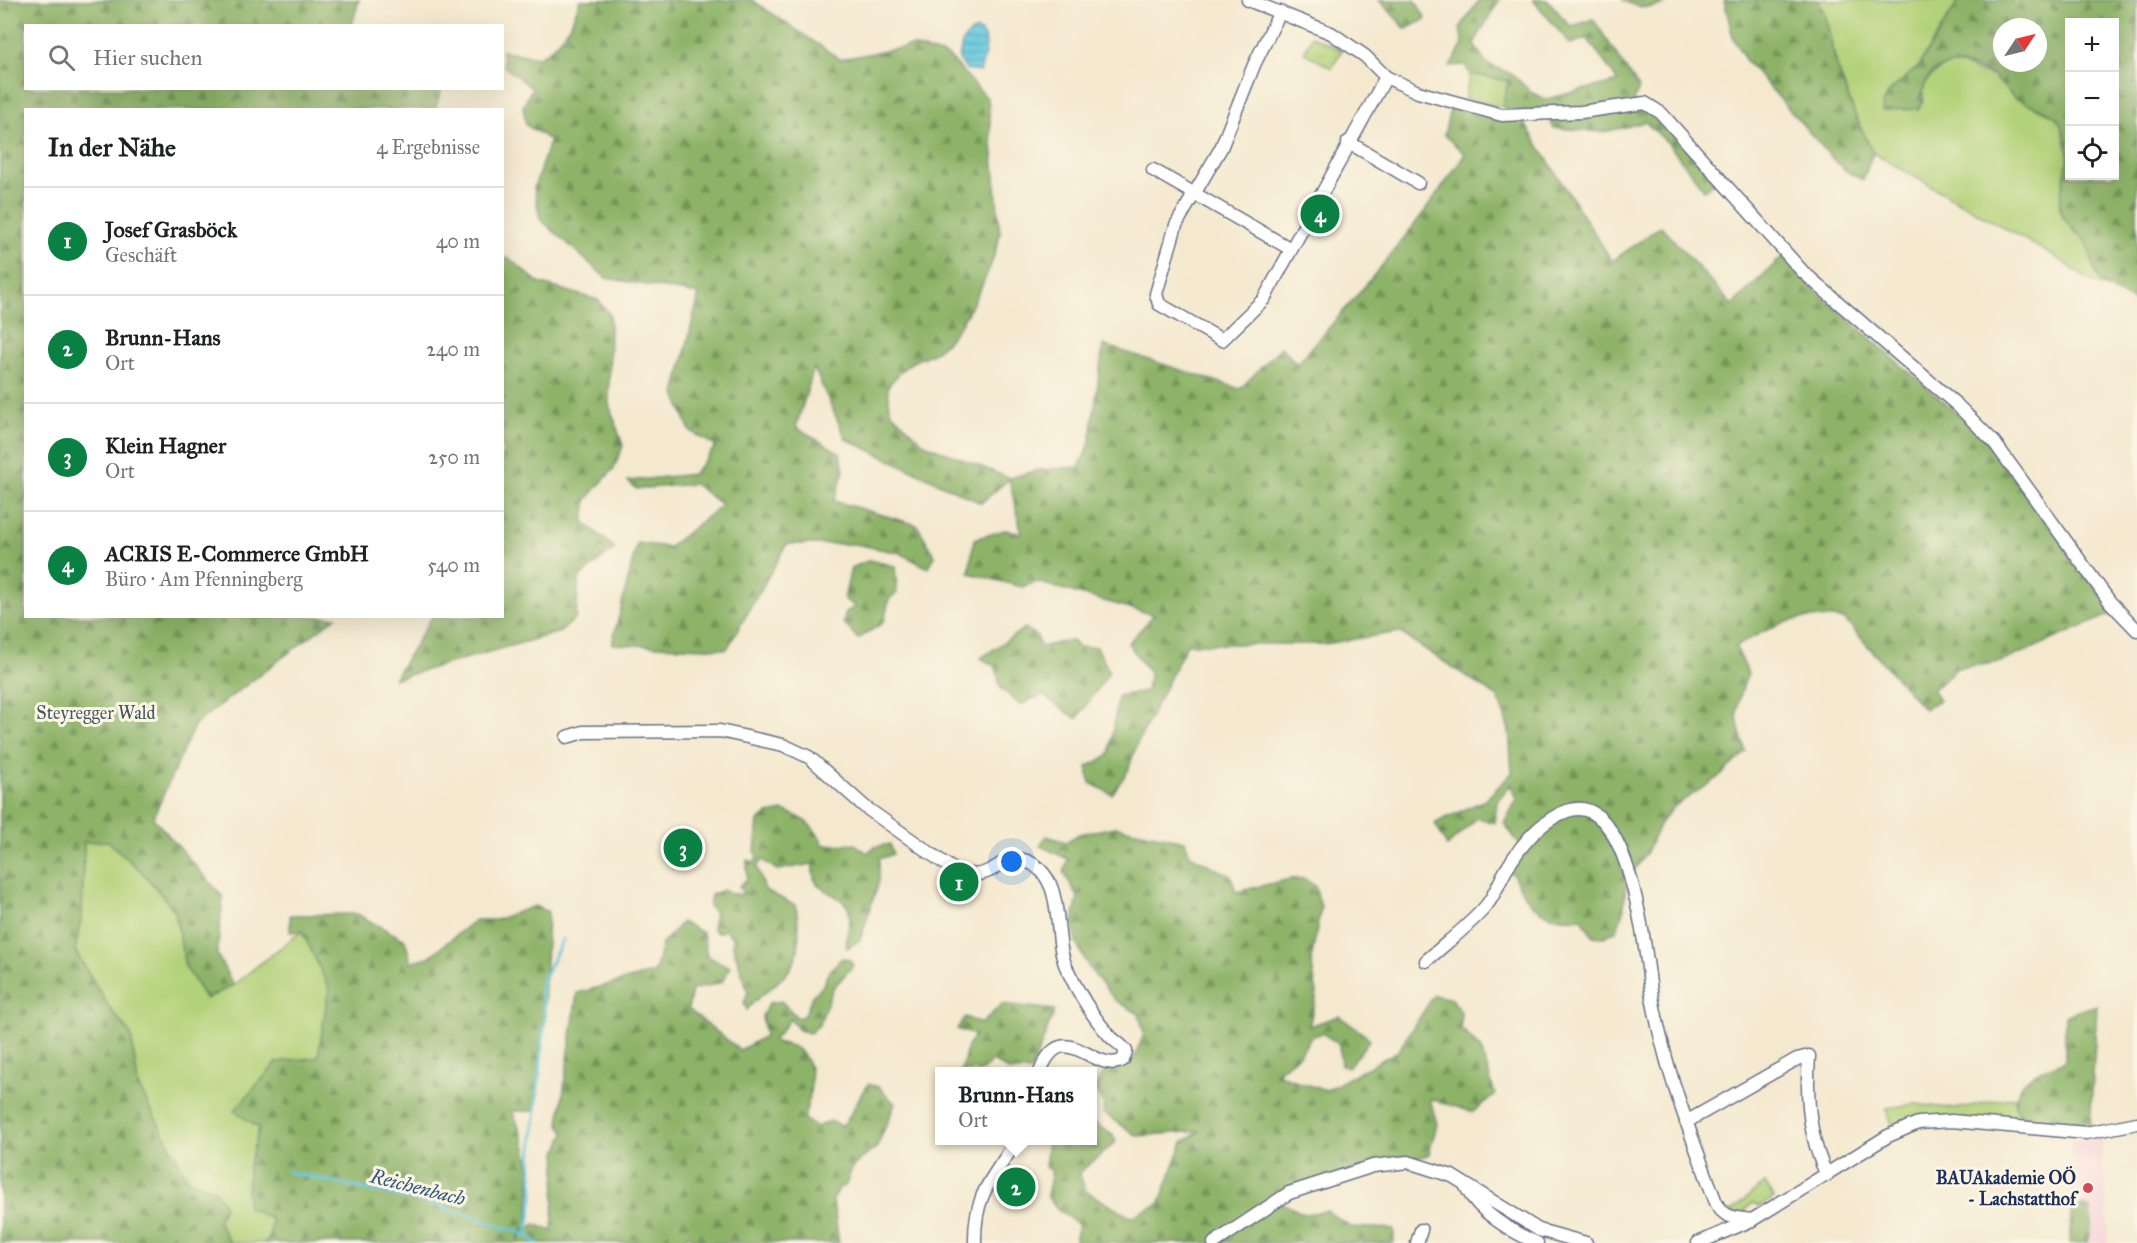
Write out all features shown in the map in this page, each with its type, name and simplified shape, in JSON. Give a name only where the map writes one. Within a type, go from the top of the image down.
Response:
[{"type":"street","points":[[1248,0],[1331,33],[1365,56],[1386,77],[1418,92],[1502,115],[1581,112],[1645,103],[1660,112],[1803,272],[1957,405],[1994,442],[2110,602],[2137,630]]},
{"type":"street","points":[[1280,12],[1254,65],[1221,148],[1176,225],[1156,294],[1159,304],[1222,340],[1262,302],[1348,142],[1386,77]]},
{"type":"street","points":[[1348,142],[1418,183]]},
{"type":"street","points":[[1153,170],[1290,248]]},
{"type":"street","points":[[567,737],[583,732],[720,731],[783,745],[809,757],[865,807],[954,870],[966,875],[982,875],[1007,859],[1018,858],[1036,866],[1052,888],[1059,939],[1066,967],[1093,1014],[1111,1038],[1122,1046],[1126,1056],[1118,1063],[1112,1063],[1078,1048],[1060,1047],[1048,1055],[1042,1067]]},
{"type":"street","points":[[1426,961],[1487,905],[1522,846],[1543,825],[1570,810],[1592,813],[1601,818],[1610,830],[1630,878],[1644,936],[1658,1028],[1686,1122],[1720,1211],[1732,1218],[1752,1220]]},
{"type":"street","points":[[1686,1122],[1797,1059],[1809,1056],[1808,1104],[1821,1161],[1827,1175]]},
{"type":"street","points":[[1698,1243],[1752,1220],[1888,1136],[1918,1123],[1961,1121],[2086,1133],[2137,1123]]},
{"type":"street","points":[[975,1243],[975,1225],[983,1191],[1014,1145]]},
{"type":"street","points":[[1214,1243],[1289,1193],[1373,1166],[1394,1163],[1418,1164],[1464,1183],[1539,1230],[1586,1243]]},
{"type":"street","points":[[1464,1183],[1475,1201],[1485,1210],[1514,1231],[1537,1243]]},
{"type":"street","points":[[1417,1243],[1421,1230]]},
{"type":"shaded area","name":"BAUAkademie OÖ - Lachstatthof","points":[[2102,1139],[2109,1238],[2108,1243],[2087,1243],[2091,1224],[2082,1206],[2071,1212],[2070,1141]]},
{"type":"green space","name":"Steyregger Wald","points":[[0,0],[359,0],[352,24],[24,24],[24,90],[442,90],[435,108],[24,108],[24,618],[335,618],[195,724],[153,818],[223,897],[217,954],[233,985],[206,999],[185,966],[175,911],[144,874],[108,841],[84,842],[82,914],[75,951],[111,1010],[131,1035],[138,1085],[188,1180],[214,1190],[225,1205],[218,1221],[230,1243],[0,1243]]},
{"type":"green space","points":[[580,0],[752,0],[840,59],[912,46],[948,56],[988,99],[1000,233],[985,279],[957,329],[933,353],[908,365],[888,386],[890,411],[925,444],[1009,478],[1038,470],[1079,467],[1090,443],[1103,345],[1240,389],[1281,347],[1297,364],[1385,262],[1465,154],[1444,135],[1451,105],[1523,121],[1612,261],[1661,226],[1732,305],[1783,256],[1818,293],[1982,435],[2114,613],[2001,662],[1957,668],[1933,690],[1939,700],[1924,709],[1844,619],[1813,617],[1787,622],[1736,647],[1748,673],[1737,712],[1746,752],[1715,780],[1676,805],[1660,823],[1647,852],[1626,882],[1624,908],[1617,930],[1604,937],[1592,936],[1582,918],[1557,917],[1539,910],[1531,903],[1513,874],[1509,872],[1523,849],[1504,823],[1517,799],[1511,784],[1497,801],[1495,823],[1477,818],[1447,846],[1435,823],[1485,800],[1512,773],[1509,730],[1498,697],[1399,632],[1324,644],[1187,644],[1137,744],[1128,771],[1112,794],[1090,783],[1087,767],[1109,755],[1118,696],[1146,691],[1150,674],[1128,643],[1154,615],[1037,582],[1022,587],[969,573],[974,539],[1005,530],[1022,534],[1009,479],[981,503],[846,439],[814,368],[796,427],[840,453],[844,471],[834,501],[917,525],[935,556],[928,568],[900,553],[855,544],[787,544],[727,649],[612,644],[637,543],[669,547],[722,505],[694,484],[636,489],[628,481],[694,474],[716,446],[690,431],[675,394],[699,294],[606,278],[540,219],[534,188],[550,140],[526,125],[523,107],[532,88],[504,66],[504,51],[539,57],[560,40]]},
{"type":"green space","points":[[1379,0],[1415,0],[1426,19],[1406,29]]},
{"type":"green space","points":[[1479,0],[1499,0],[1474,44],[1486,63],[1513,75],[1532,93],[1546,99],[1618,81],[1587,38],[1570,44],[1533,0],[1548,0],[1571,27],[1593,19],[1639,88],[1634,100],[1639,108],[1655,114],[1716,181],[1704,190],[1668,143],[1645,122],[1605,132],[1553,128],[1547,112],[1508,112],[1503,107],[1508,81],[1470,74],[1465,65],[1450,66],[1463,45],[1460,28]]},
{"type":"green space","points":[[1623,0],[1672,0],[1661,5],[1641,7]]},
{"type":"green space","points":[[1724,0],[1818,0],[1825,16],[1841,78],[1873,153],[1863,180],[1847,172],[1832,158],[1744,58],[1733,38]]},
{"type":"green space","points":[[1818,0],[1959,0],[1918,67],[1891,90],[1882,103],[1918,109],[1923,102],[1923,89],[1928,79],[1946,65],[1958,64],[1993,76],[2015,98],[2055,116],[2062,126],[2065,138],[2065,175],[2060,200],[2074,232],[2083,237],[2089,248],[2095,273],[2105,287],[2089,280],[2057,258],[1873,153],[1856,117],[1837,66],[1824,12]]},
{"type":"green space","points":[[1959,0],[2137,0],[2137,302],[2105,286],[2095,271],[2087,245],[2062,216],[2060,209],[2065,175],[2065,180],[2119,180],[2119,18],[2065,18],[2065,135],[2057,119],[2047,111],[2013,96],[1993,76],[1976,68],[1949,65],[1933,73],[1925,83],[1922,102],[1918,109],[1883,111],[1882,103],[1891,90],[1918,67]]},
{"type":"green space","points":[[1312,36],[1342,50],[1332,68],[1304,53]]},
{"type":"green space","points":[[1470,74],[1508,81],[1503,107],[1465,99]]},
{"type":"green space","points":[[509,258],[539,283],[598,300],[610,315],[609,404],[623,446],[614,468],[587,499],[584,522],[615,548],[579,578],[576,618],[560,632],[394,679],[431,618],[504,618],[504,259]]},
{"type":"green space","points":[[870,560],[895,566],[897,593],[889,599],[884,622],[858,639],[843,623],[846,612],[855,607],[844,599],[851,568]]},
{"type":"green space","points":[[1025,628],[1037,636],[1040,647],[1071,640],[1078,647],[1097,647],[1109,672],[1077,719],[1042,695],[1020,705],[1000,687],[996,667],[981,658]]},
{"type":"green space","points":[[783,811],[808,823],[824,845],[855,844],[867,853],[874,847],[890,844],[893,854],[879,859],[879,881],[860,940],[847,948],[850,916],[847,906],[820,886],[813,874],[813,864],[777,870],[762,860],[757,867],[765,890],[796,906],[799,937],[796,956],[787,973],[747,1010],[744,1003],[748,992],[732,943],[734,939],[725,930],[717,933],[712,927],[715,912],[709,906],[711,895],[723,890],[732,894],[744,894],[739,886],[747,879],[747,860],[754,862],[757,857],[755,852],[758,821],[768,814]]},
{"type":"green space","points":[[1116,827],[1185,841],[1190,855],[1231,876],[1236,892],[1290,879],[1305,879],[1315,886],[1321,907],[1311,960],[1317,994],[1309,1026],[1339,1016],[1370,1039],[1349,1067],[1341,1065],[1339,1044],[1322,1033],[1311,1037],[1300,1054],[1277,1073],[1297,1082],[1327,1090],[1398,1051],[1434,995],[1452,999],[1461,1012],[1461,1028],[1481,1049],[1495,1094],[1473,1112],[1430,1099],[1437,1124],[1429,1154],[1417,1158],[1380,1160],[1274,1199],[1304,1214],[1327,1211],[1351,1227],[1394,1229],[1394,1243],[1076,1243],[1077,1224],[1056,1208],[1047,1196],[1052,1171],[1045,1167],[1048,1145],[1097,1145],[1097,1125],[1112,1134],[1116,1142],[1079,1173],[1086,1191],[1130,1217],[1159,1204],[1183,1142],[1200,1131],[1137,1136],[1103,1113],[1104,1102],[1097,1093],[1097,1086],[1101,1077],[1109,1068],[1134,1058],[1144,1034],[1139,1014],[1115,1000],[1090,969],[1076,943],[1073,921],[1078,897],[1064,873],[1068,859],[1040,846],[1046,836],[1066,842],[1079,834]]},
{"type":"green space","points":[[108,841],[144,874],[175,911],[185,966],[206,999],[233,985],[302,931],[329,988],[318,1058],[277,1062],[248,1169],[272,1220],[269,1239],[264,1243],[230,1243],[218,1221],[214,1190],[188,1180],[138,1085],[131,1035],[111,1010],[75,951],[82,914],[84,842]]},
{"type":"green space","points":[[534,906],[548,912],[544,1017],[536,1111],[512,1111],[525,1142],[530,1168],[528,1228],[519,1232],[518,1243],[264,1243],[269,1239],[272,1220],[247,1207],[248,1169],[259,1128],[234,1111],[277,1062],[318,1057],[329,988],[302,931],[290,932],[290,915],[357,914],[405,940],[411,962],[429,957],[475,920],[496,920]]},
{"type":"green space","points":[[682,922],[703,933],[707,956],[730,967],[722,982],[692,990],[688,1009],[740,1050],[765,1036],[762,1016],[769,1003],[781,1001],[798,1018],[805,1015],[812,996],[822,987],[829,971],[842,958],[850,960],[853,966],[833,988],[819,1025],[810,1033],[799,1030],[790,1019],[773,1041],[796,1048],[808,1063],[811,1081],[804,1119],[816,1127],[830,1121],[842,1126],[868,1084],[879,1087],[895,1104],[877,1147],[853,1166],[846,1185],[839,1188],[833,1200],[839,1243],[697,1243],[691,1236],[685,1237],[683,1243],[519,1243],[520,1234],[535,1224],[552,1231],[557,1152],[565,1132],[559,1124],[577,993],[655,972],[662,944]]},
{"type":"green space","points":[[1002,1004],[1055,1010],[1033,1067],[1003,1067],[993,1061],[986,1067],[962,1067],[968,1045],[975,1035],[957,1029],[965,1017],[981,1024]]},
{"type":"green space","points":[[2097,1005],[2090,1128],[2027,1126],[2015,1106],[2020,1088],[2031,1076],[2065,1061],[2065,1015]]},
{"type":"green space","points":[[2015,1097],[2015,1106],[2027,1126],[1964,1119],[1894,1130],[1886,1108],[1915,1104],[1955,1109]]},
{"type":"green space","points":[[1765,1183],[1774,1198],[1759,1207],[1752,1203],[1744,1211],[1748,1216],[1730,1212]]},
{"type":"green space","points":[[2082,1206],[2090,1209],[2091,1224],[2087,1243],[2070,1243],[2071,1212]]},
{"type":"water","points":[[977,30],[985,38],[986,44],[980,72],[967,70],[959,60],[963,41]]},
{"type":"waterway","points":[[527,1235],[533,1197],[531,1159],[545,1016],[541,984],[563,939]]},
{"type":"waterway","name":"Reichenbach","points":[[288,1172],[437,1205],[527,1235],[537,1243]]},
{"type":"place","name":"ACRIS E-Commerce GmbH","points":[[1320,214]]},
{"type":"place","name":"Klein Hagner","points":[[683,848]]},
{"type":"place","name":"Josef Grasböck","points":[[959,882]]},
{"type":"place","name":"Brunn-Hans","points":[[1016,1187]]},
{"type":"place","name":"BAUAkademie OÖ - Lachstatthof","points":[[2088,1188]]}]
